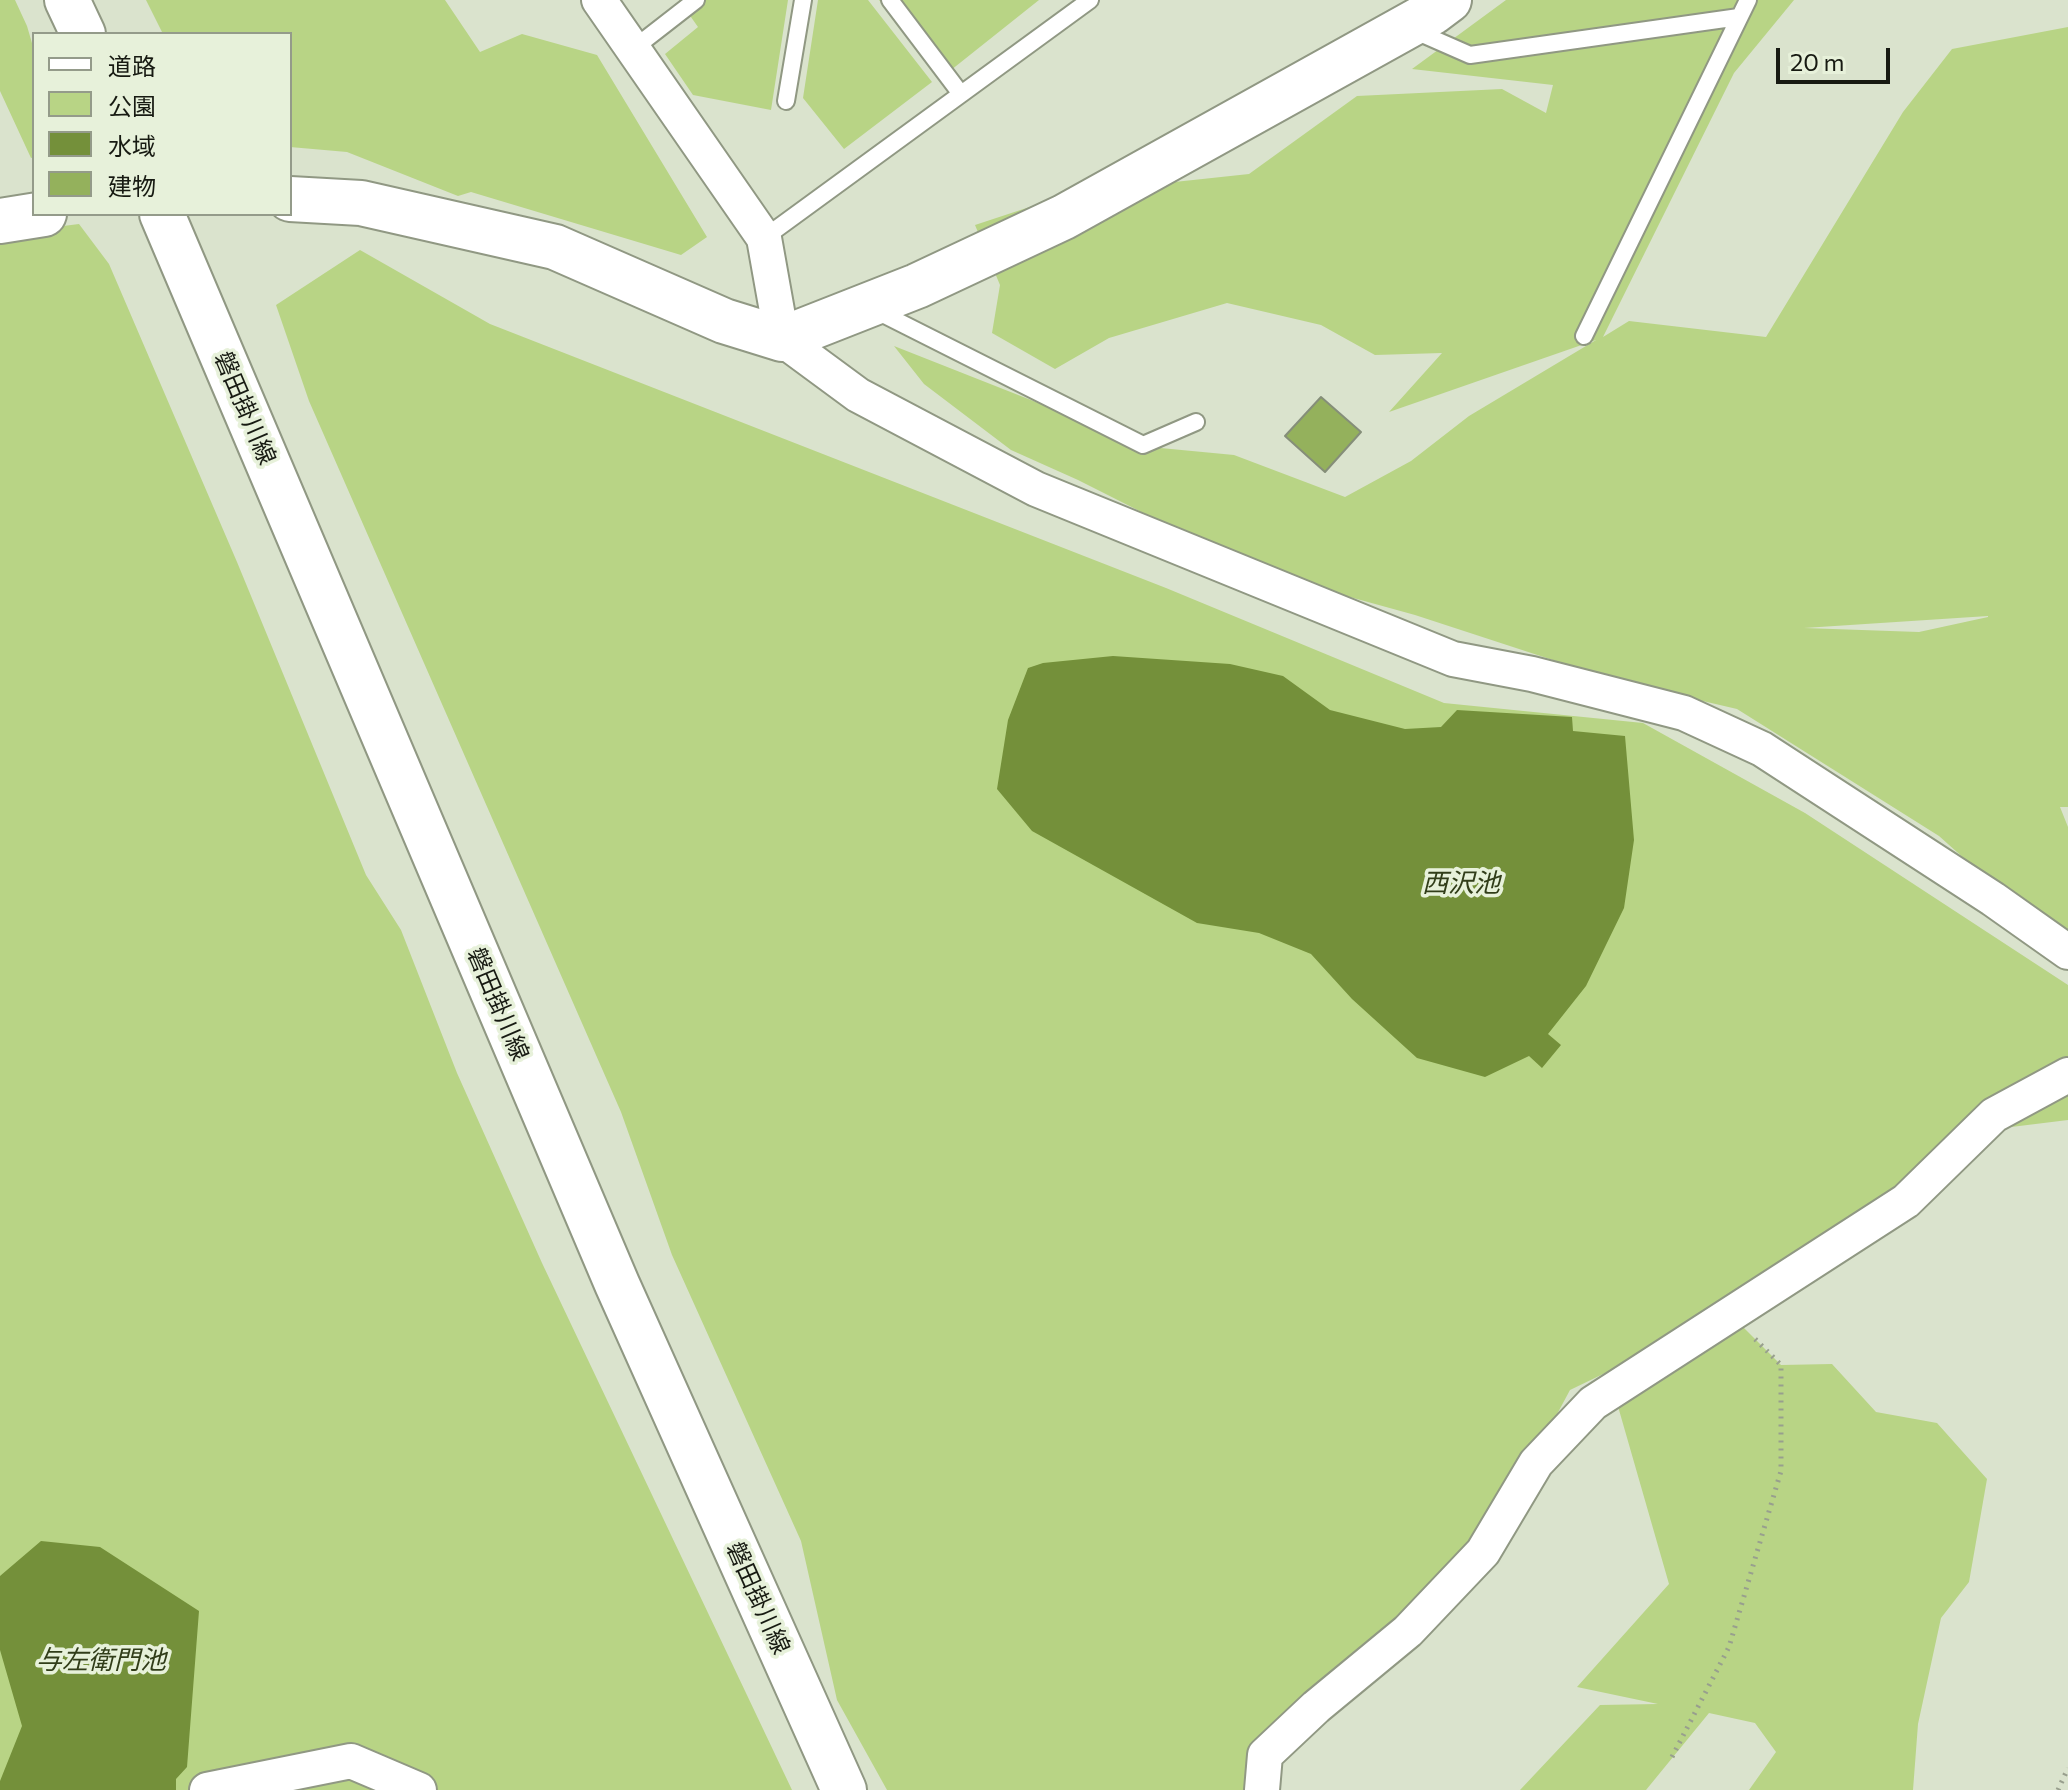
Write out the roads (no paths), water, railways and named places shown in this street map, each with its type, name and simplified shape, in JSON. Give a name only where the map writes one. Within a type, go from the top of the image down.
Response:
[{"type":"main road","points":[[67,0],[82,32]]},
{"type":"main road","points":[[292,199],[361,203],[555,247],[724,321],[782,339],[917,286],[1064,217],[1406,27],[1449,0]]},
{"type":"main road","points":[[0,221],[32,216]]},
{"type":"main road","name":"磐田掛川線","points":[[163,216],[610,1270],[844,1790]]},
{"type":"street","points":[[599,0],[764,238],[782,339],[858,395],[1036,489],[1453,659],[1532,674],[1684,713],[1762,749],[1993,899],[2068,952]]},
{"type":"street","points":[[1262,1790],[1265,1755],[1316,1707],[1408,1631],[1483,1552],[1536,1463],[1593,1403],[1906,1201],[1994,1115],[2068,1075]]},
{"type":"street","points":[[207,1790],[351,1761],[419,1790]]},
{"type":"lane","points":[[633,49],[696,0]]},
{"type":"lane","points":[[786,101],[803,0]]},
{"type":"lane","points":[[890,0],[961,94]]},
{"type":"lane","points":[[764,238],[1090,0]]},
{"type":"lane","points":[[1584,336],[1748,0]]},
{"type":"lane","points":[[1406,27],[1470,55],[1739,17]]},
{"type":"lane","points":[[866,306],[1143,445],[1196,422]]},
{"type":"water","name":"西沢池","points":[[1113,656],[1230,664],[1283,676],[1330,710],[1405,729],[1441,727],[1457,710],[1572,717],[1573,731],[1625,736],[1634,840],[1624,908],[1586,986],[1548,1034],[1561,1045],[1542,1068],[1529,1056],[1485,1077],[1417,1058],[1352,999],[1311,954],[1259,933],[1197,923],[1032,831],[997,789],[1008,720],[1028,668],[1043,663]]},
{"type":"water","name":"与左衛門池","points":[[41,1541],[100,1547],[199,1611],[187,1767],[176,1779],[176,1790],[0,1790],[0,1781],[22,1726],[0,1650],[0,1576]]}]
